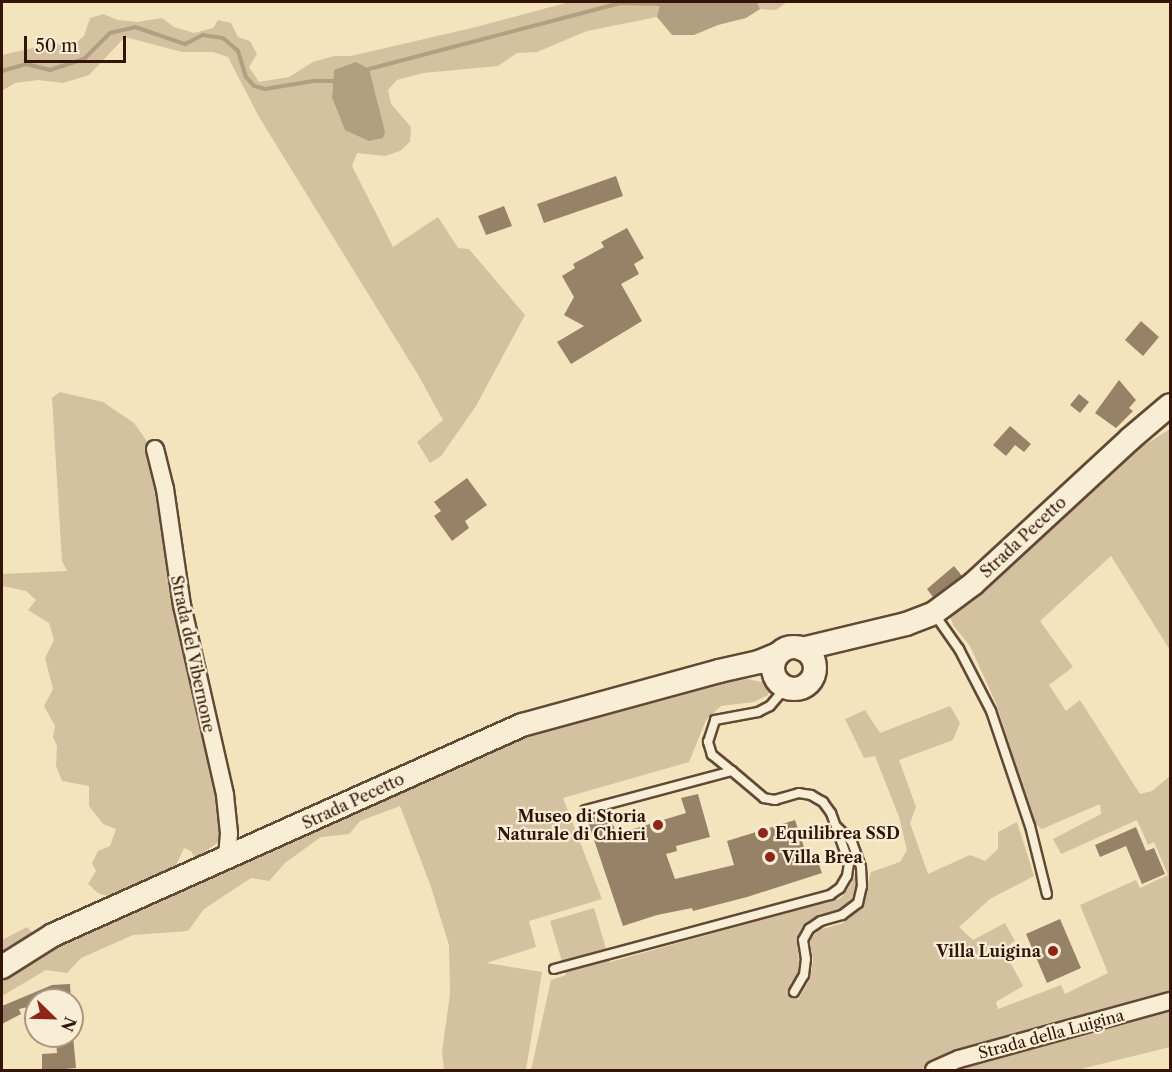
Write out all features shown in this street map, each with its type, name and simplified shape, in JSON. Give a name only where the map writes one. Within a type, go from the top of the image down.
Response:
[{"type":"main road","name":"Strada Pecetto","points":[[2,967],[53,935],[522,725],[719,671],[759,663],[789,648],[802,649],[906,624],[934,613],[973,584],[1170,405]]},
{"type":"main road","name":"Strada Pecetto","points":[[719,671],[750,673],[781,683],[805,686],[826,655],[857,635]]},
{"type":"main road","points":[[802,649],[812,657],[815,670]]},
{"type":"main road","points":[[778,654],[773,667],[781,683]]},
{"type":"street","name":"Strada del Vibernone","points":[[155,449],[165,489],[182,605],[225,795],[229,834],[226,859]]},
{"type":"street","name":"Strada della Luigina","points":[[934,1071],[959,1059],[1170,1001]]},
{"type":"lane","points":[[934,613],[959,649],[991,711],[1030,826],[1047,894]]},
{"type":"lane","points":[[554,969],[830,895],[840,888],[847,876],[849,863],[831,813],[822,802],[811,795],[799,793],[775,800],[764,798],[712,755],[708,742],[715,720],[758,712],[770,706],[781,683]]},
{"type":"lane","points":[[585,810],[732,771]]},
{"type":"lane","points":[[794,992],[804,975],[806,959],[803,940],[809,929],[821,921],[842,915],[858,903],[862,886],[861,867],[852,842],[835,825]]},
{"type":"shaded area","points":[[569,2],[664,2],[660,4],[657,17],[587,31],[537,52],[517,53],[498,66],[423,73],[397,80],[388,90],[391,104],[411,127],[410,142],[400,151],[385,156],[357,153],[352,166],[393,247],[438,217],[458,248],[469,249],[525,315],[476,406],[441,456],[430,463],[417,442],[443,420],[417,373],[259,117],[228,57],[213,52],[182,52],[125,37],[89,75],[63,83],[38,80],[15,83],[2,91],[2,55],[55,43],[70,48],[84,36],[90,18],[103,14],[118,20],[137,22],[162,18],[174,27],[194,33],[213,28],[218,20],[231,23],[238,37],[250,41],[257,54],[249,67],[259,82],[289,77],[313,62],[334,56],[351,56],[476,27]],"holes":[[[368,69],[385,132],[332,97],[334,70]]]},
{"type":"shaded area","points":[[664,2],[757,2],[760,9],[746,18],[718,25],[694,35],[672,35],[657,17],[660,4]]},
{"type":"shaded area","points":[[757,2],[787,2],[776,10],[760,9]]},
{"type":"shaded area","points":[[356,62],[369,69],[385,132],[383,138],[369,141],[345,130],[332,97],[334,70]]},
{"type":"shaded area","points":[[60,392],[103,402],[134,423],[146,440],[161,487],[221,798],[223,828],[219,842],[195,858],[191,851],[184,848],[175,868],[107,896],[98,893],[88,884],[96,871],[92,863],[98,851],[110,846],[116,829],[103,824],[89,806],[89,786],[62,781],[56,766],[57,746],[53,737],[55,726],[44,706],[53,689],[45,658],[54,640],[49,623],[28,610],[36,600],[26,591],[2,586],[2,574],[67,571],[62,561],[52,398]]},
{"type":"shaded area","points":[[1170,429],[1170,650],[1111,556],[1040,621],[1073,667],[1049,685],[1066,711],[1080,700],[1140,794],[1152,791],[1170,776],[1170,995],[950,1057],[919,1070],[531,1070],[551,980],[566,975],[550,921],[594,908],[610,962],[841,898],[851,885],[856,871],[858,881],[855,898],[839,910],[821,915],[803,926],[797,937],[800,977],[790,983],[798,1000],[810,979],[813,961],[810,939],[819,930],[843,923],[862,906],[871,872],[900,862],[907,850],[899,817],[875,756],[864,758],[845,719],[865,710],[880,733],[950,706],[960,723],[953,740],[899,760],[916,807],[910,823],[928,874],[970,855],[985,861],[998,849],[998,832],[1017,822],[1034,876],[990,899],[959,927],[973,940],[1005,923],[1015,941],[1003,949],[1023,986],[996,1002],[998,1009],[1061,985],[1065,994],[1108,973],[1080,905],[1136,880],[1140,888],[1168,875],[1154,842],[1148,845],[1137,820],[1061,854],[1053,839],[1101,814],[1100,804],[1042,829],[1034,823],[996,703],[970,646],[953,625],[949,613],[1113,465]]},
{"type":"shaded area","points":[[718,677],[743,678],[766,683],[771,689],[768,695],[754,702],[721,706],[706,720],[689,762],[563,798],[602,899],[529,921],[536,947],[486,963],[542,972],[526,1070],[444,1070],[442,1052],[450,994],[449,945],[430,884],[400,806],[360,821],[349,834],[321,837],[285,863],[269,881],[251,878],[204,909],[188,931],[133,935],[81,958],[67,973],[46,970],[2,996],[2,979],[58,940],[560,720]]},
{"type":"shaded area","points":[[27,927],[37,937],[2,957],[2,940]]},
{"type":"shaded area","points":[[1170,1009],[1170,1047],[1077,1070],[947,1070]]},
{"type":"building","points":[[616,176],[623,196],[544,223],[537,204]]},
{"type":"building","points":[[504,206],[512,226],[486,235],[478,216]]},
{"type":"building","points":[[627,228],[644,258],[634,264],[639,274],[621,284],[642,321],[571,364],[557,342],[584,326],[564,315],[574,297],[562,276],[575,268],[573,264],[604,247],[601,242]]},
{"type":"building","points":[[1141,321],[1159,337],[1143,356],[1125,340]]},
{"type":"building","points":[[1119,380],[1136,400],[1129,408],[1133,411],[1116,428],[1095,413]]},
{"type":"building","points":[[1079,394],[1089,402],[1080,413],[1070,405]]},
{"type":"building","points":[[1010,426],[1031,444],[1024,452],[1015,445],[1006,456],[993,445]]},
{"type":"building","points":[[467,478],[487,505],[465,521],[469,528],[452,541],[434,516],[441,511],[434,502]]},
{"type":"building","points":[[954,566],[962,576],[933,597],[927,589]]},
{"type":"building","name":"Villa Brea","points":[[698,794],[710,837],[676,846],[677,851],[666,854],[675,879],[734,865],[727,841],[795,820],[810,865],[818,862],[822,873],[747,897],[693,911],[692,908],[657,915],[623,926],[587,819],[608,813],[617,834],[686,813],[681,798]]},
{"type":"building","points":[[1136,827],[1146,851],[1154,848],[1165,874],[1142,884],[1126,846],[1100,857],[1095,845]]},
{"type":"building","name":"Villa Luigina","points":[[1060,919],[1081,968],[1047,983],[1026,934]]},
{"type":"building","points":[[70,984],[70,988],[45,988],[52,985]]},
{"type":"building","points":[[24,997],[24,1008],[19,1009],[21,1014],[2,1024],[2,1006]]},
{"type":"building","points":[[57,1048],[74,1048],[76,1068],[42,1071],[42,1054],[57,1053]]},
{"type":"waterway","points":[[369,69],[620,3],[660,4]]},
{"type":"waterway","points":[[2,71],[26,64],[50,70],[84,59],[110,33],[135,27],[185,44],[203,35],[223,38],[238,51],[246,77],[254,86],[265,89],[313,81],[333,81]]},
{"type":"place","name":"Museo di Storia Naturale di Chieri","points":[[658,825]]},
{"type":"place","name":"Equilibrea SSD","points":[[763,833]]},
{"type":"place","name":"Villa Brea","points":[[770,857]]},
{"type":"place","name":"Villa Luigina","points":[[1053,951]]}]
